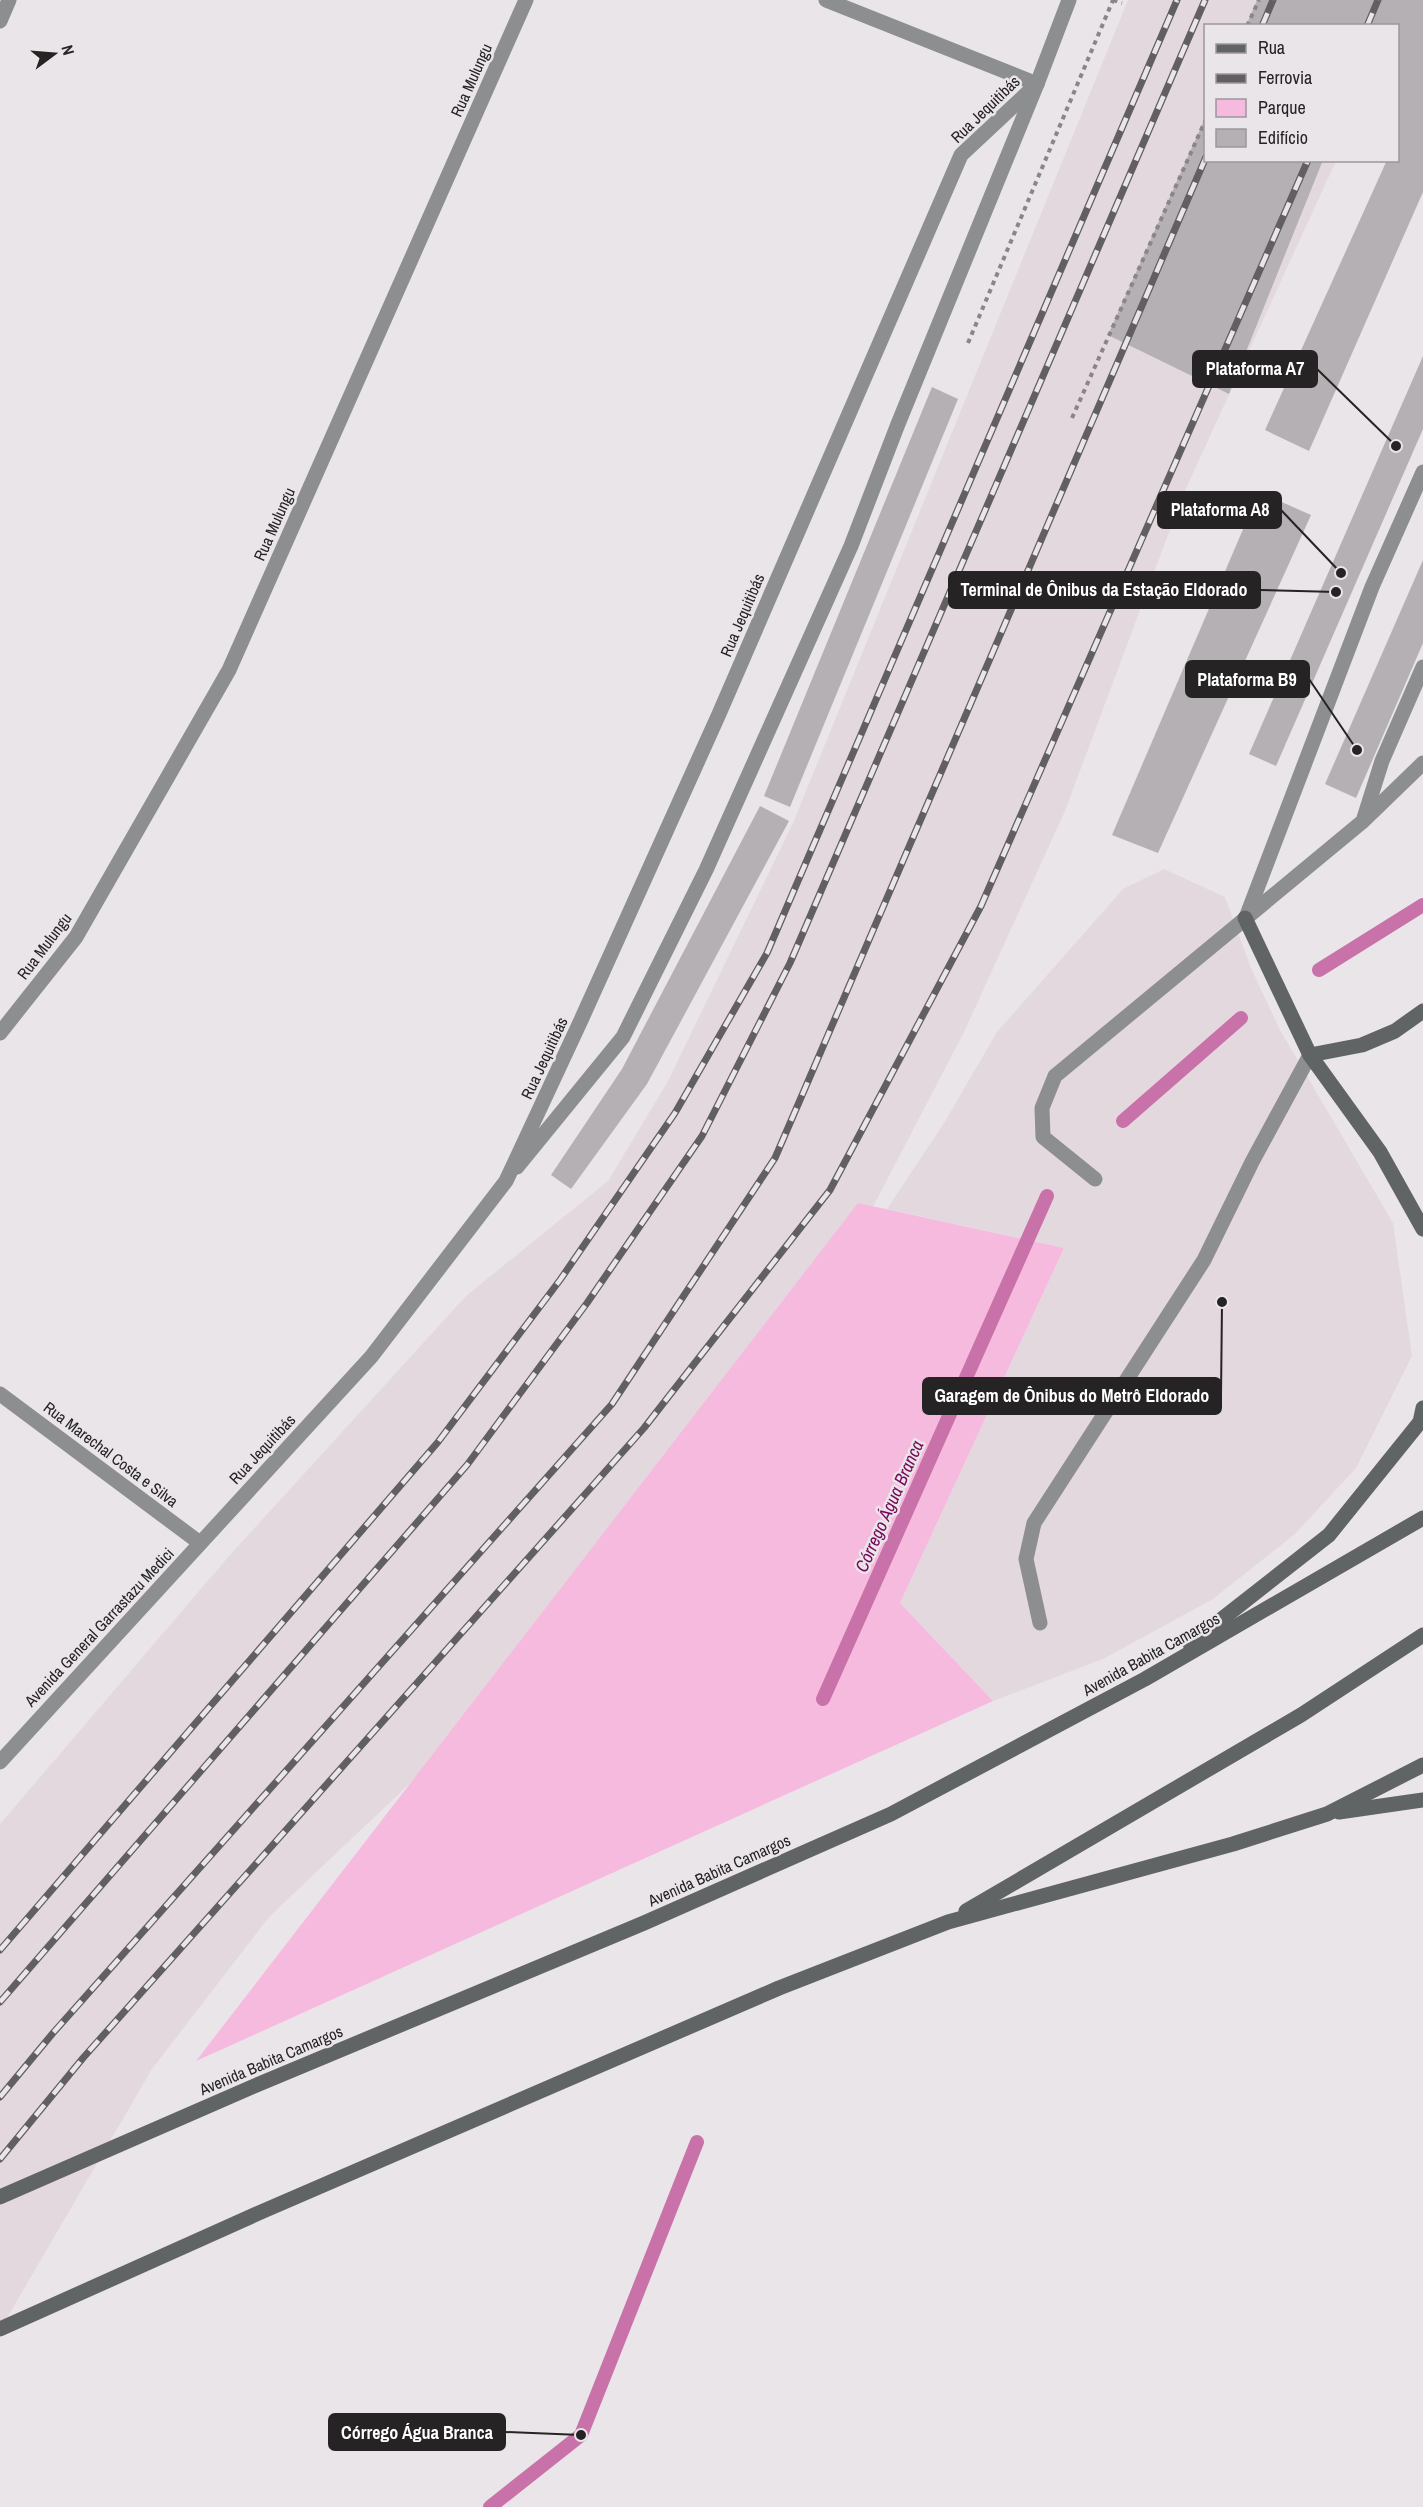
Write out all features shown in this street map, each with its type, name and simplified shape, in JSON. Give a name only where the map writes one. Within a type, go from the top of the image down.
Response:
[{"type":"main road","points":[[1245,918],[1310,1055],[1380,1152],[1423,1229]]},
{"type":"main road","points":[[1310,1055],[1362,1045],[1395,1031],[1423,1011]]},
{"type":"main road","points":[[1145,1679],[1329,1535],[1419,1422],[1423,1408]]},
{"type":"main road","name":"Avenida Babita Camargos","points":[[0,2197],[644,1923],[891,1814],[1145,1679],[1423,1518]]},
{"type":"main road","points":[[948,1922],[1301,1715],[1423,1635]]},
{"type":"main road","points":[[0,2329],[261,2212],[779,1988],[948,1922],[1233,1844],[1327,1814],[1423,1765]]},
{"type":"main road","points":[[1327,1814],[1423,1800]]},
{"type":"street","points":[[0,21],[9,0]]},
{"type":"street","name":"Rua Mulungu","points":[[0,1033],[76,937],[229,670],[526,0]]},
{"type":"street","points":[[826,0],[1037,84]]},
{"type":"street","name":"Rua Jequitibás","points":[[200,1543],[371,1357],[506,1181],[622,1037],[706,870],[851,546],[1069,0]]},
{"type":"street","name":"Rua Jequitibás","points":[[506,1181],[587,1007],[718,714],[961,155],[1037,84]]},
{"type":"street","points":[[1245,918],[1372,586],[1423,472]]},
{"type":"street","points":[[1362,822],[1382,761],[1423,667]]},
{"type":"street","points":[[1095,1179],[1043,1137],[1042,1108],[1055,1076],[1362,822],[1423,763]]},
{"type":"street","points":[[1040,1623],[1026,1559],[1034,1523],[1204,1260],[1252,1162],[1310,1055]]},
{"type":"street","name":"Rua Marechal Costa e Silva","points":[[0,1394],[200,1543]]},
{"type":"street","name":"Avenida General Garrastazu Medici","points":[[0,1761],[200,1543]]},
{"type":"path","points":[[964,351],[1113,0],[1122,3]]},
{"type":"path","points":[[1249,24],[1259,0]]},
{"type":"path","points":[[1072,418],[1204,123]]},
{"type":"shaded area","points":[[1128,0],[1410,0],[1399,26],[1204,24],[1204,162],[1336,162],[1183,495],[1065,811],[964,1032],[826,1297],[521,1678],[269,1917],[152,2069],[0,2330],[0,1824],[229,1556],[466,1296],[608,1181],[668,1081],[793,823]]},
{"type":"shaded area","points":[[1164,869],[1225,897],[1251,968],[1280,1030],[1393,1223],[1412,1356],[1356,1468],[1295,1534],[1213,1599],[1103,1659],[993,1701],[900,1603],[1064,1248],[887,1209],[944,1123],[997,1032],[1123,889]]},
{"type":"green space","points":[[858,1203],[1064,1248],[900,1603],[993,1701],[196,2061]]},
{"type":"building","points":[[1257,0],[1423,0],[1423,192],[1309,451],[1265,430],[1386,162],[1399,162],[1399,24],[1247,24]]},
{"type":"building","points":[[1204,120],[1204,162],[1322,162],[1229,394],[1108,335]]},
{"type":"building","points":[[1423,356],[1423,429],[1276,766],[1249,754]]},
{"type":"building","points":[[932,387],[958,399],[790,807],[764,796]]},
{"type":"building","points":[[1259,492],[1311,515],[1158,853],[1112,835]]},
{"type":"building","points":[[1423,560],[1423,643],[1356,798],[1325,784]]},
{"type":"building","points":[[760,806],[789,821],[647,1084],[571,1189],[551,1175],[622,1069]]},
{"type":"waterway","name":"Córrego Água Branca","points":[[1319,970],[1423,905]]},
{"type":"waterway","name":"Córrego Água Branca","points":[[1123,1121],[1241,1018]]},
{"type":"waterway","name":"Córrego Água Branca","points":[[823,1699],[1047,1196]]},
{"type":"waterway","name":"Córrego Água Branca","points":[[490,2507],[581,2435],[697,2142]]},
{"type":"railway","points":[[0,1950],[438,1442],[560,1280],[675,1113],[767,953],[1177,0]]},
{"type":"railway","points":[[0,2002],[467,1465],[587,1303],[702,1136],[790,963],[1205,0]]},
{"type":"railway","points":[[1263,24],[1273,0]]},
{"type":"railway","points":[[1368,24],[1378,0]]},
{"type":"railway","points":[[0,2097],[53,2033],[612,1404],[775,1158],[1204,162]]},
{"type":"railway","points":[[0,2159],[83,2058],[644,1428],[830,1190],[981,906],[1307,162]]},
{"type":"place","name":"Plataforma A7","points":[[1396,446]]},
{"type":"place","name":"Plataforma A8","points":[[1341,573]]},
{"type":"place","name":"Terminal de Ônibus da Estação Eldorado","points":[[1336,592]]},
{"type":"place","name":"Plataforma B9","points":[[1357,750]]},
{"type":"place","name":"Garagem de Ônibus do Metrô Eldorado","points":[[1222,1302]]},
{"type":"place","name":"Córrego Água Branca","points":[[581,2435]]}]
